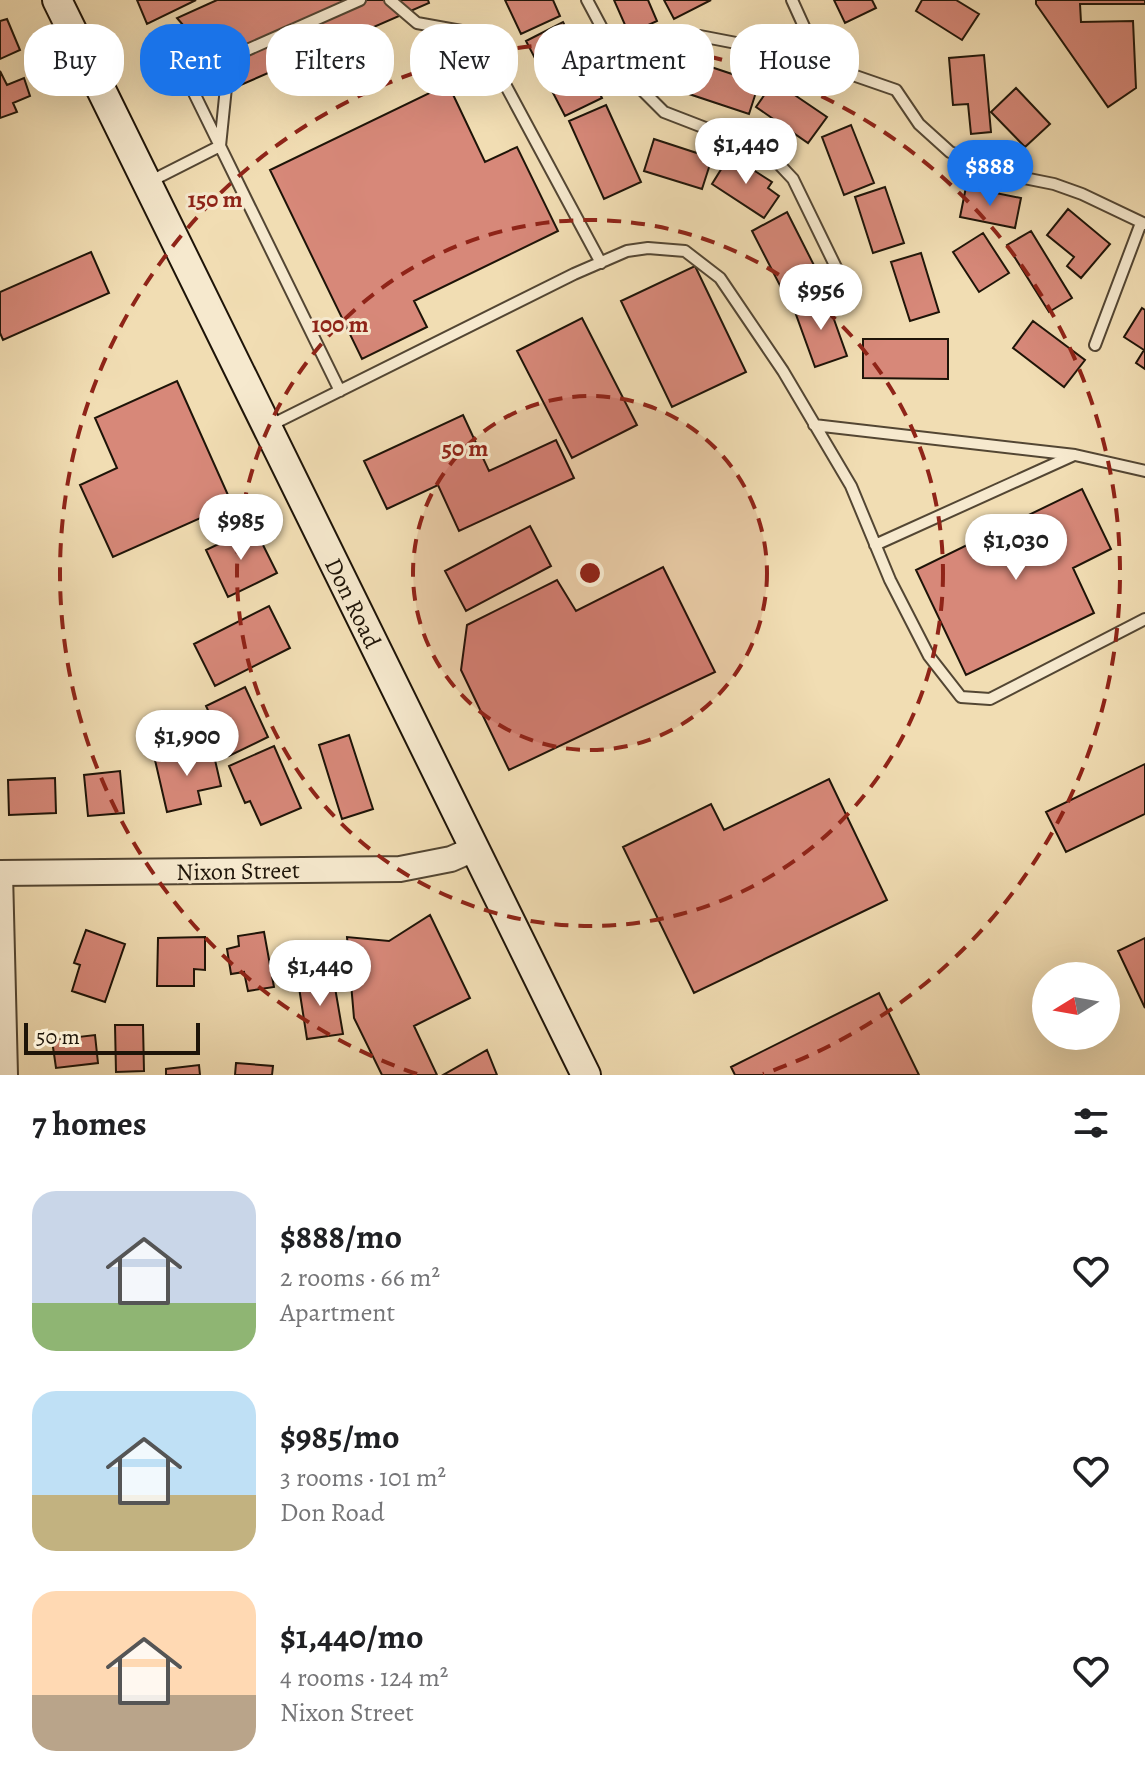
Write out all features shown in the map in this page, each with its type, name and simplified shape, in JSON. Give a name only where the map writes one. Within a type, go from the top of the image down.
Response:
[{"type":"main road","name":"Don Road","points":[[57,0],[586,1075]]},
{"type":"street","name":"Nixon Street","points":[[1,873],[400,869],[451,859],[474,849]]},
{"type":"street","points":[[1,873],[7,1075]]},
{"type":"lane","points":[[220,146],[229,58],[360,0]]},
{"type":"lane","points":[[390,0],[417,23],[478,34],[601,263]]},
{"type":"lane","points":[[587,0],[600,24]]},
{"type":"lane","points":[[792,0],[803,24]]},
{"type":"lane","points":[[859,77],[896,90],[919,124],[950,152],[1009,175],[1054,184],[1082,194],[1143,223],[1095,345]]},
{"type":"lane","points":[[195,96],[340,391]]},
{"type":"lane","points":[[648,96],[664,112],[739,141],[777,162],[793,179],[849,294]]},
{"type":"lane","points":[[147,183],[220,146]]},
{"type":"lane","points":[[266,427],[627,251],[648,248],[685,251],[720,278],[783,371],[851,486],[875,545],[929,656],[961,697],[990,699],[1145,619]]},
{"type":"lane","points":[[814,425],[1075,455],[1145,471]]},
{"type":"lane","points":[[875,545],[1075,455]]},
{"type":"building","points":[[137,0],[196,0],[147,24]]},
{"type":"building","points":[[217,0],[428,0],[429,3],[381,24],[266,24],[266,74],[250,81],[250,24],[182,24],[177,18]]},
{"type":"building","points":[[505,0],[553,0],[560,16],[543,24],[534,24],[534,28],[521,34]]},
{"type":"building","points":[[614,0],[648,0],[657,21],[625,24]]},
{"type":"building","points":[[664,0],[711,0],[674,19]]},
{"type":"building","points":[[834,0],[872,0],[876,8],[845,23]]},
{"type":"building","points":[[922,0],[956,0],[979,14],[962,40],[916,11]]},
{"type":"building","points":[[1036,0],[1145,0],[1145,4],[1080,4],[1081,22],[1133,21],[1136,88],[1108,107]]},
{"type":"building","points":[[7,19],[20,50],[0,59],[0,21]]},
{"type":"building","points":[[534,37],[534,56],[526,41]]},
{"type":"building","points":[[984,55],[991,132],[971,134],[968,104],[953,105],[949,58]]},
{"type":"building","points":[[714,68],[730,73],[730,96],[755,96],[749,114],[695,96],[714,96]]},
{"type":"building","points":[[0,71],[7,85],[24,78],[24,96],[30,96],[13,103],[17,112],[0,118]]},
{"type":"building","points":[[1016,88],[1050,124],[1025,147],[991,112]]},
{"type":"building","points":[[423,96],[454,96],[485,162],[517,147],[558,231],[414,301],[427,327],[362,359],[270,170]]},
{"type":"building","points":[[555,96],[601,96],[602,98],[565,116]]},
{"type":"building","points":[[764,96],[796,96],[827,117],[808,143],[756,107]]},
{"type":"building","points":[[606,105],[641,182],[604,199],[569,121]]},
{"type":"building","points":[[851,125],[874,183],[844,195],[822,137]]},
{"type":"building","points":[[654,139],[712,158],[702,189],[644,171]]},
{"type":"building","points":[[730,155],[772,182],[768,188],[779,196],[764,218],[712,184]]},
{"type":"building","points":[[885,187],[904,243],[873,253],[855,197]]},
{"type":"building","points":[[966,187],[1021,198],[1015,228],[960,217]]},
{"type":"building","points":[[1068,209],[1110,244],[1081,278],[1067,266],[1074,257],[1047,235]]},
{"type":"building","points":[[787,212],[825,287],[790,305],[752,231]]},
{"type":"building","points":[[1031,231],[1072,298],[1049,312],[1007,245]]},
{"type":"building","points":[[983,233],[1009,273],[979,292],[953,252]]},
{"type":"building","points":[[91,252],[109,293],[3,340],[0,333],[0,292]]},
{"type":"building","points":[[921,253],[939,312],[910,321],[891,262]]},
{"type":"building","points":[[695,266],[746,372],[672,407],[621,301]]},
{"type":"building","points":[[826,297],[847,356],[815,367],[794,309]]},
{"type":"building","points":[[1142,308],[1145,310],[1145,369],[1136,363],[1144,350],[1124,337]]},
{"type":"building","points":[[582,318],[637,425],[572,458],[517,351]]},
{"type":"building","points":[[1033,321],[1085,360],[1064,387],[1013,348]]},
{"type":"building","points":[[863,339],[948,339],[948,379],[863,378]]},
{"type":"building","points":[[177,381],[232,504],[113,557],[80,485],[117,468],[95,418]]},
{"type":"building","points":[[463,415],[489,471],[556,440],[574,478],[459,531],[438,485],[387,509],[364,461]]},
{"type":"building","points":[[1082,489],[1111,549],[1073,568],[1094,613],[966,675],[916,570]]},
{"type":"building","points":[[530,526],[551,566],[466,611],[445,571]]},
{"type":"building","points":[[254,527],[277,573],[228,597],[206,550]]},
{"type":"building","points":[[663,567],[715,672],[509,770],[461,670],[467,625],[557,580],[576,611]]},
{"type":"building","points":[[269,606],[290,648],[215,686],[194,644]]},
{"type":"building","points":[[245,687],[268,737],[229,756],[206,706]]},
{"type":"building","points":[[349,735],[373,809],[342,819],[319,745]]},
{"type":"building","points":[[274,746],[301,808],[261,825],[250,801],[245,803],[229,766]]},
{"type":"building","points":[[212,747],[221,786],[198,791],[201,804],[167,812],[155,760]]},
{"type":"building","points":[[1145,764],[1145,814],[1066,852],[1046,812]]},
{"type":"building","points":[[120,771],[124,813],[88,816],[84,775]]},
{"type":"building","points":[[55,778],[56,813],[9,815],[8,780]]},
{"type":"building","points":[[829,779],[887,900],[694,993],[623,847],[711,804],[724,830]]},
{"type":"building","points":[[430,915],[470,998],[414,1026],[437,1075],[382,1075],[354,1018],[347,937],[389,941]]},
{"type":"building","points":[[86,930],[125,944],[105,1002],[72,991],[80,965],[74,963]]},
{"type":"building","points":[[264,932],[274,987],[248,991],[244,972],[231,974],[227,949],[239,946],[238,936]]},
{"type":"building","points":[[205,937],[205,970],[194,969],[194,986],[157,986],[158,938]]},
{"type":"building","points":[[1145,938],[1145,1008],[1118,951]]},
{"type":"building","points":[[333,976],[343,1034],[307,1039],[298,981]]},
{"type":"building","points":[[879,993],[919,1075],[735,1075],[731,1067]]},
{"type":"building","points":[[115,1025],[143,1025],[144,1071],[116,1072]]},
{"type":"building","points":[[95,1035],[98,1063],[56,1068],[52,1040]]},
{"type":"building","points":[[487,1050],[497,1075],[443,1075]]},
{"type":"building","points":[[236,1063],[273,1066],[272,1075],[235,1075]]},
{"type":"building","points":[[199,1065],[200,1075],[166,1075],[166,1069]]}]
